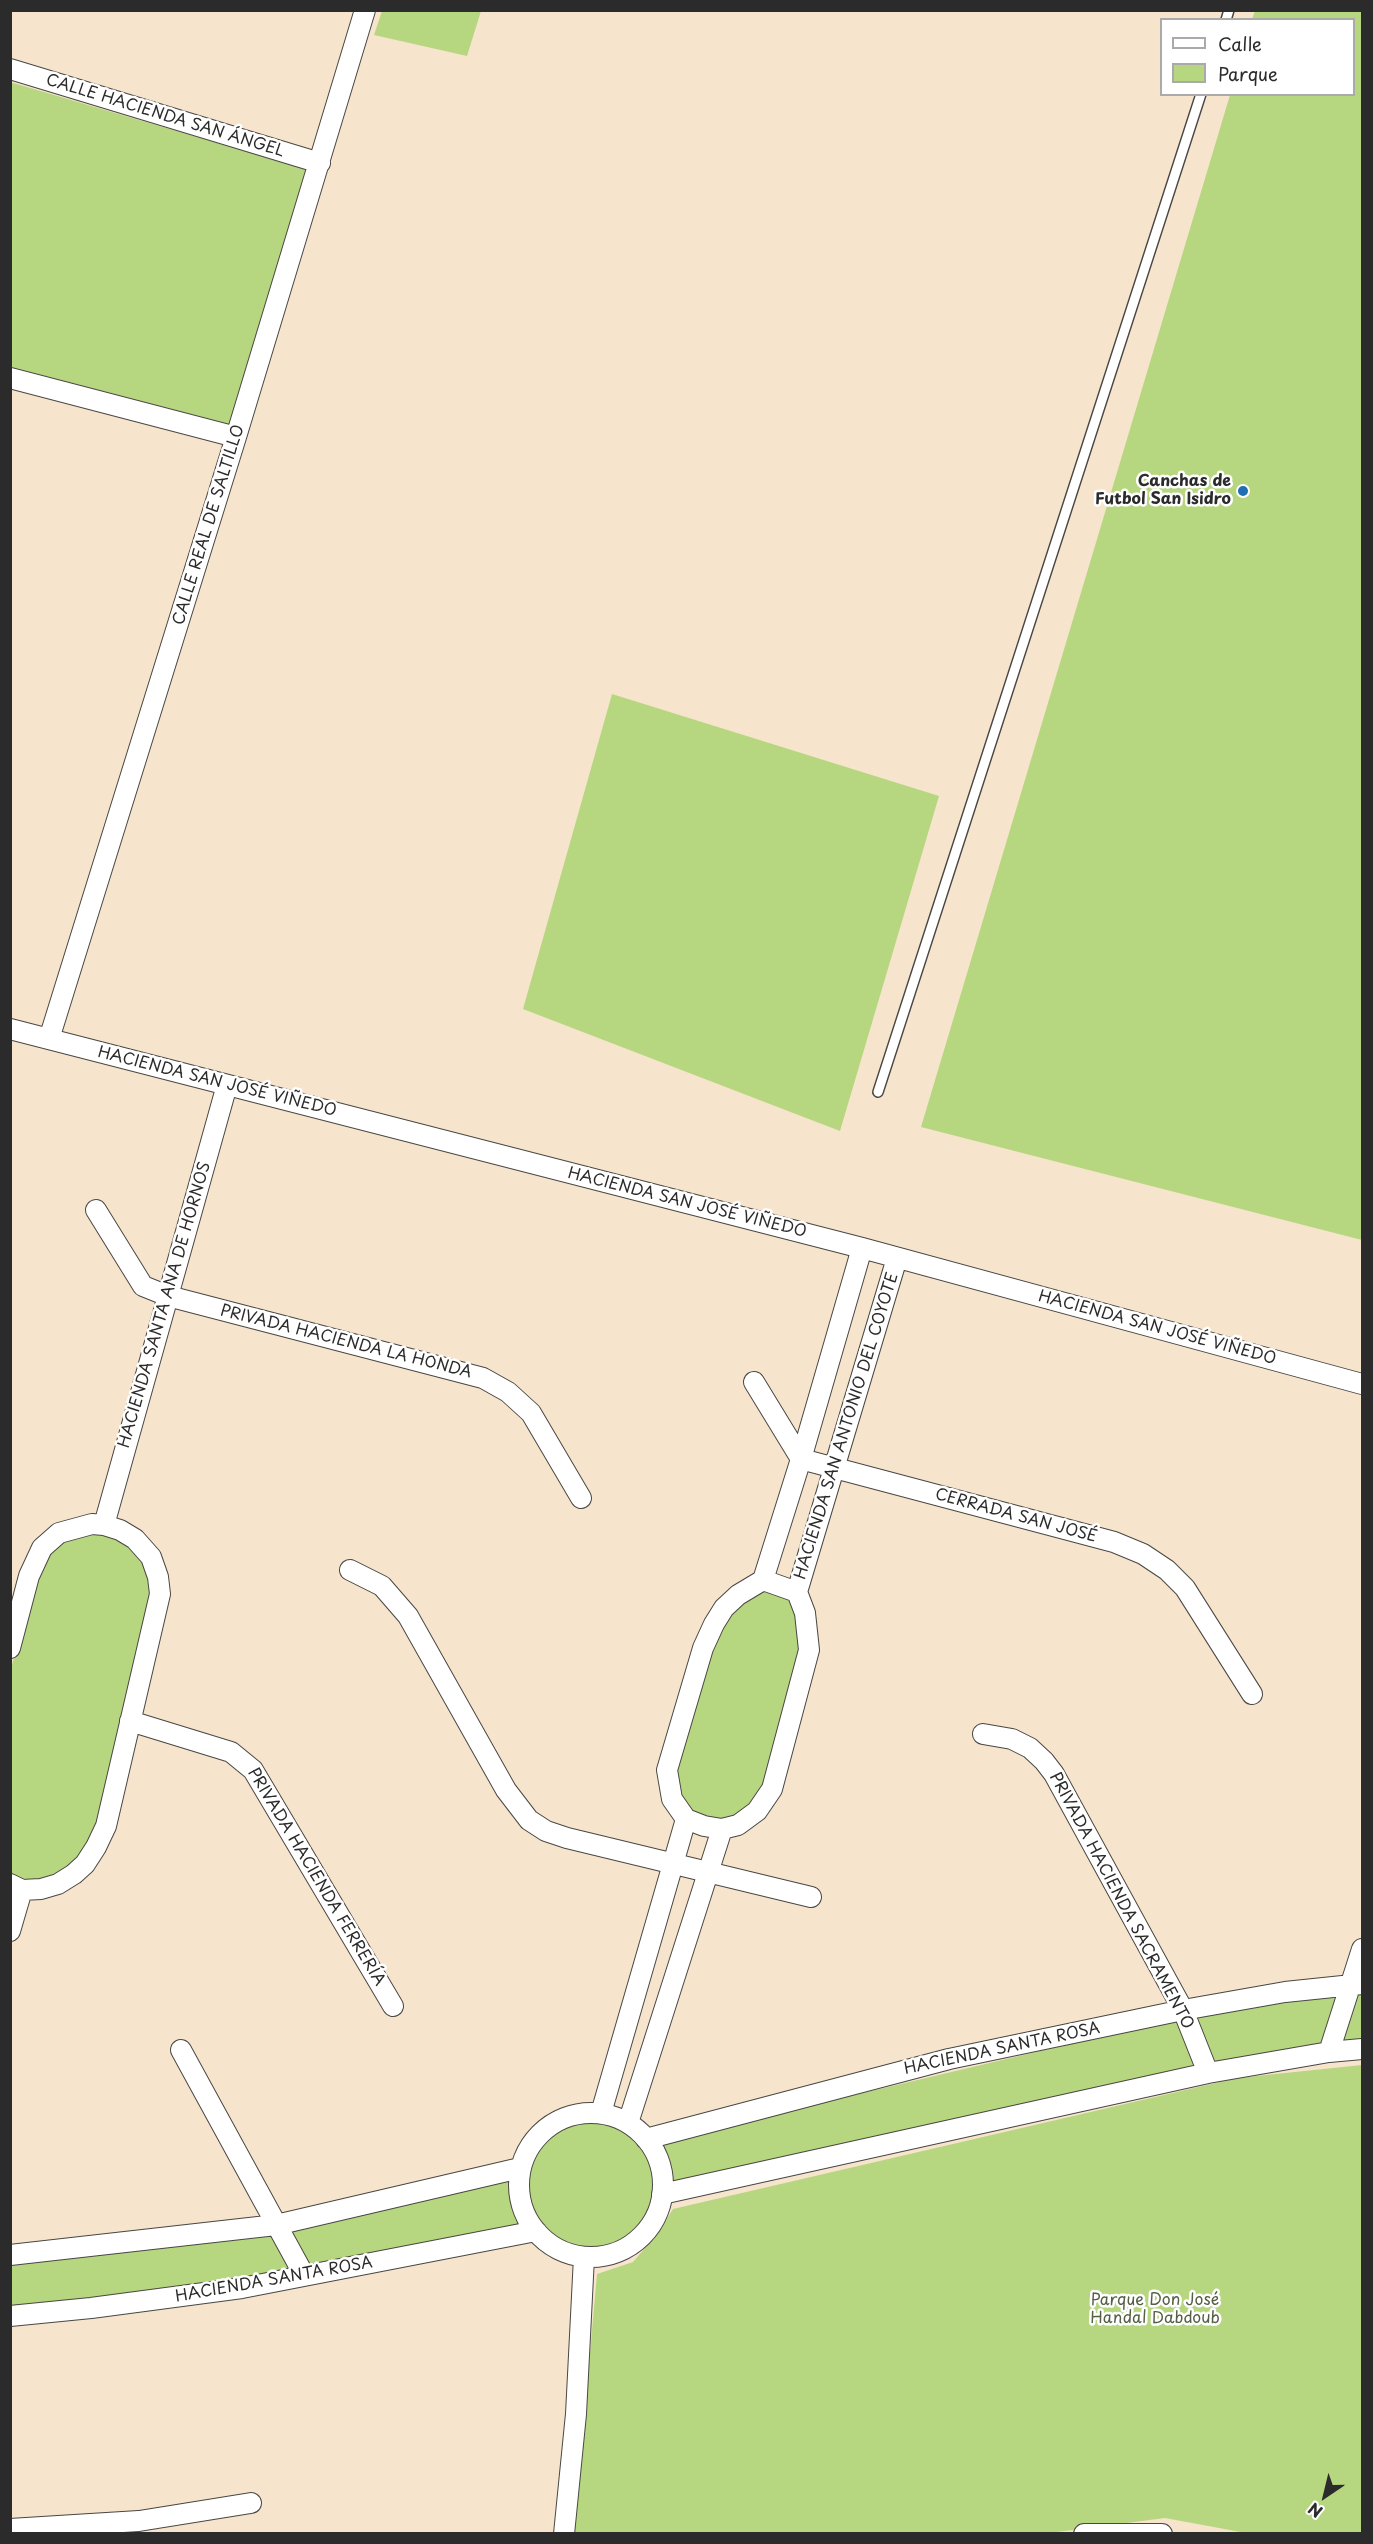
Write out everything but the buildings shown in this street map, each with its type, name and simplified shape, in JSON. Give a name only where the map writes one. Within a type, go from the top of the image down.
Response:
[{"type":"street","name":"CALLE REAL DE SALTILLO","points":[[49,1039],[236,437],[365,10]]},
{"type":"street","name":"CALLE HACIENDA SAN ÁNGEL","points":[[10,69],[320,163]]},
{"type":"street","points":[[10,378],[236,437]]},
{"type":"street","name":"HACIENDA SAN JOSÉ VIÑEDO","points":[[10,1029],[862,1248],[1362,1384]]},
{"type":"street","name":"HACIENDA SANTA ANA DE HORNOS","points":[[104,1525],[226,1085]]},
{"type":"street","name":"PRIVADA HACIENDA LA HONDA","points":[[96,1210],[143,1286],[168,1296],[483,1378],[508,1392],[531,1413],[581,1498]]},
{"type":"street","points":[[628,2123],[722,1829],[704,1826],[686,1819],[672,1799],[667,1770],[703,1648],[714,1624],[724,1608],[738,1595],[763,1580],[801,1459],[862,1248]]},
{"type":"street","name":"HACIENDA SAN ANTONIO DEL COYOTE","points":[[722,1829],[738,1825],[757,1811],[772,1789],[809,1650],[805,1613],[797,1592],[897,1258]]},
{"type":"street","points":[[754,1382],[801,1459]]},
{"type":"street","name":"CERRADA SAN JOSÉ","points":[[801,1459],[1114,1542],[1143,1554],[1167,1570],[1185,1588],[1252,1694]]},
{"type":"street","points":[[10,1648],[29,1576],[42,1548],[60,1533],[76,1526],[104,1525],[120,1530],[135,1539],[151,1557],[160,1594],[106,1826],[85,1864],[74,1874],[58,1884],[41,1889],[16,1887],[10,1931]]},
{"type":"street","points":[[350,1570],[382,1586],[408,1616],[506,1790],[529,1820],[546,1831],[567,1838],[708,1874],[811,1897]]},
{"type":"street","points":[[763,1580],[797,1592]]},
{"type":"street","name":"PRIVADA HACIENDA FERRERÍA","points":[[130,1721],[231,1752],[254,1770],[393,2006]]},
{"type":"street","name":"PRIVADA HACIENDA SACRAMENTO","points":[[983,1734],[1012,1739],[1030,1748],[1044,1761],[1183,2010],[1208,2073]]},
{"type":"street","points":[[602,2113],[686,1819]]},
{"type":"street","points":[[1329,2052],[1357,1984],[1362,1949]]},
{"type":"street","name":"HACIENDA SANTA ROSA","points":[[646,2139],[949,2059],[1183,2010],[1285,1992],[1357,1984]]},
{"type":"street","points":[[662,2194],[1208,2073],[1329,2052],[1362,2049]]},
{"type":"street","points":[[181,2050],[304,2275]]},
{"type":"street","points":[[602,2113],[628,2123],[646,2139],[657,2156],[662,2175],[662,2194],[658,2212],[649,2228],[636,2241],[602,2256],[584,2256],[566,2252],[549,2244],[536,2231],[524,2212],[519,2190],[520,2168],[526,2151],[536,2136],[566,2116],[602,2113]]},
{"type":"street","points":[[10,2255],[276,2225],[520,2168]]},
{"type":"street","name":"HACIENDA SANTA ROSA","points":[[10,2316],[242,2288],[536,2231]]},
{"type":"street","points":[[564,2534],[576,2414],[584,2256]]},
{"type":"street","points":[[10,2529],[139,2521],[251,2504]]},
{"type":"street","points":[[1084,2534],[1162,2534]]},
{"type":"lane","points":[[878,1092],[1200,96]]},
{"type":"green space","points":[[382,10],[481,11],[467,56],[374,35]]},
{"type":"green space","name":"Canchas de Futbol San Isidro","points":[[1255,11],[1362,11],[1362,1240],[921,1127],[1230,96],[1355,96],[1355,18],[1252,18]]},
{"type":"green space","points":[[10,82],[309,170],[233,425],[11,367]]},
{"type":"green space","points":[[612,694],[939,796],[840,1131],[523,1009]]},
{"type":"green space","points":[[111,1532],[144,1555],[156,1592],[100,1828],[85,1859],[63,1875],[37,1883],[11,1874],[11,1669],[35,1576],[46,1551],[64,1536]]},
{"type":"green space","points":[[763,1588],[785,1594],[799,1613],[805,1651],[769,1788],[753,1811],[725,1823],[690,1812],[675,1794],[672,1776],[721,1622],[743,1599]]},
{"type":"green space","points":[[1362,1991],[1362,2043],[668,2187],[663,2154],[656,2142],[1192,2015]]},
{"type":"green space","name":"Parque Don José Handal Dabdoub","points":[[1362,2065],[1362,2533],[1246,2533],[1165,2518],[1041,2534],[574,2534],[597,2274],[633,2262],[658,2233],[673,2209],[1237,2078]]},
{"type":"green space","points":[[591,2122],[616,2127],[636,2141],[650,2161],[655,2186],[650,2211],[636,2231],[616,2245],[591,2250],[566,2245],[546,2231],[532,2211],[527,2186],[532,2161],[546,2141],[566,2127]]},
{"type":"green space","points":[[513,2175],[514,2203],[520,2220],[528,2227],[307,2267],[284,2229]]},
{"type":"green space","points":[[270,2232],[294,2271],[87,2304],[11,2310],[11,2261]]},
{"type":"place","name":"Canchas de Futbol San Isidro","points":[[1243,491]]}]
